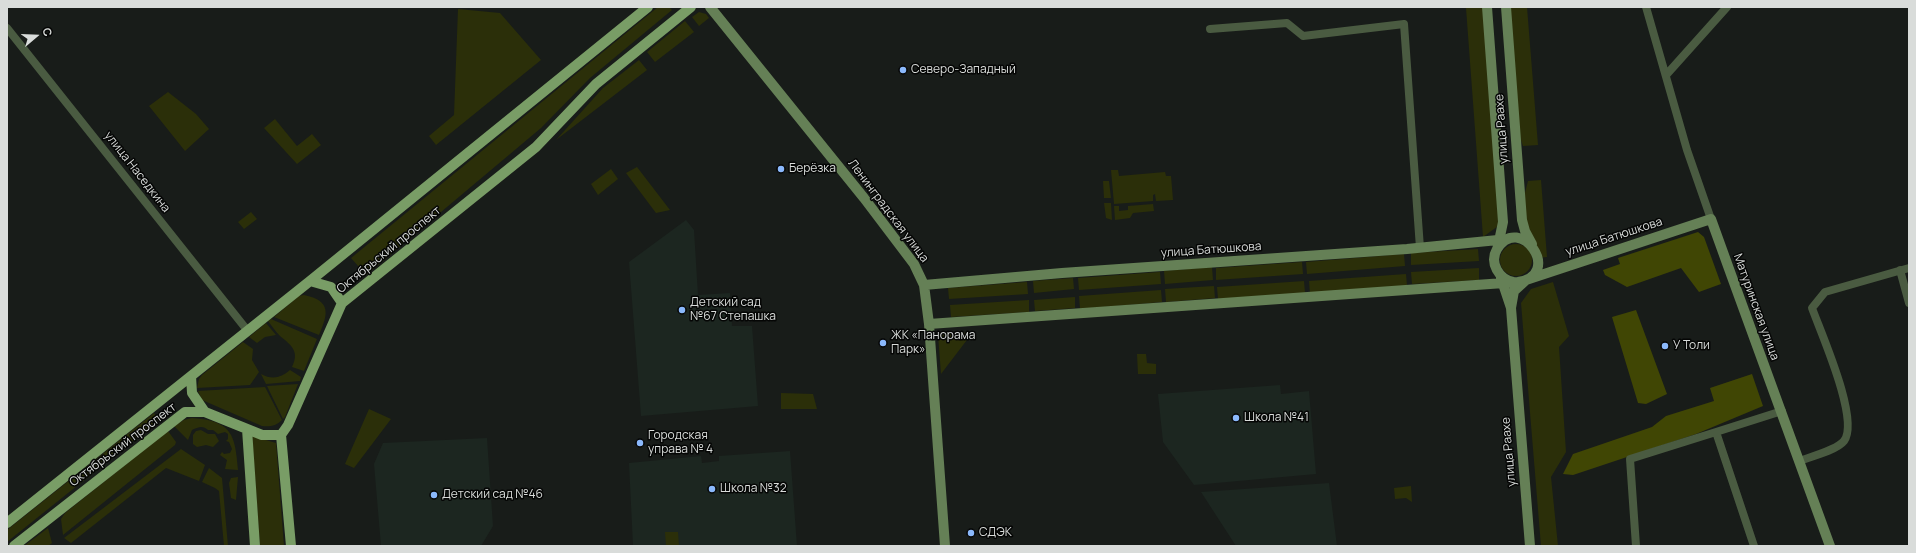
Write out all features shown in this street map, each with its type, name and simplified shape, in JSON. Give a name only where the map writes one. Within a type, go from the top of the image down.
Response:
[{"type":"main road","name":"Октябрьский проспект","points":[[7,523],[310,281],[648,7]]},
{"type":"main road","name":"Октябрьский проспект","points":[[14,546],[185,412],[205,412],[262,435],[281,434],[288,425],[342,303],[536,147],[596,84],[691,7]]},
{"type":"main road","points":[[310,281],[331,287],[342,303]]},
{"type":"main road","points":[[191,376],[192,393],[205,412]]},
{"type":"main road","points":[[247,429],[255,546]]},
{"type":"main road","points":[[281,434],[291,546]]},
{"type":"street","name":"Ленинградская улица","points":[[710,7],[864,198],[914,264],[924,285],[929,324],[945,546]]},
{"type":"street","name":"улица Раахе","points":[[1487,7],[1503,222],[1496,252]]},
{"type":"street","name":"улица Раахе","points":[[1506,7],[1522,220],[1526,236],[1536,251]]},
{"type":"street","name":"Матуринская улица","points":[[1646,7],[1687,150],[1764,368],[1782,411],[1830,546]]},
{"type":"street","points":[[1666,74],[1727,7]]},
{"type":"street","points":[[1210,29],[1287,23],[1303,36],[1404,24],[1420,248]]},
{"type":"street","name":"улица Наседкина","points":[[7,28],[247,330]]},
{"type":"street","name":"улица Батюшкова","points":[[1526,280],[1711,219]]},
{"type":"street","name":"улица Батюшкова","points":[[924,285],[1075,272],[1420,248],[1512,239]]},
{"type":"street","points":[[1511,308],[1503,283],[1495,265],[1496,252],[1504,242],[1512,239],[1524,240],[1536,251],[1543,264],[1554,270]]},
{"type":"street","points":[[1511,308],[1514,291],[1536,270],[1538,262],[1536,251]]},
{"type":"street","points":[[1800,461],[1839,446],[1845,440],[1849,425],[1845,400],[1812,308],[1826,292],[1909,268]]},
{"type":"street","points":[[1900,270],[1909,303]]},
{"type":"street","points":[[1498,273],[1505,279],[1513,282]]},
{"type":"street","points":[[929,324],[1503,283],[1526,280]]},
{"type":"street","name":"улица Раахе","points":[[1511,308],[1530,546]]},
{"type":"street","points":[[1636,546],[1630,459],[1782,411]]},
{"type":"street","points":[[1716,432],[1754,546]]},
{"type":"shaded area","name":"Детский сад №67 Степашка","points":[[686,220],[694,230],[698,295],[730,293],[732,326],[752,326],[758,406],[641,416],[629,262]]},
{"type":"shaded area","name":"Школа №41","points":[[1280,385],[1281,394],[1309,391],[1316,474],[1194,485],[1163,442],[1158,394]]},
{"type":"shaded area","name":"Детский сад №46","points":[[487,438],[493,526],[481,546],[381,546],[374,464],[383,443]]},
{"type":"shaded area","name":"Школа №32","points":[[790,451],[797,546],[633,546],[629,463],[701,456],[702,463],[719,461],[719,456]]},
{"type":"shaded area","points":[[1329,483],[1337,546],[1236,546],[1201,492]]},
{"type":"green space","points":[[658,7],[669,7],[672,10],[590,78],[541,128],[366,275],[351,258]]},
{"type":"green space","points":[[1487,7],[1505,221],[1483,237],[1466,8]]},
{"type":"green space","points":[[1506,7],[1527,7],[1538,145],[1523,146],[1515,123]]},
{"type":"green space","points":[[458,9],[500,13],[541,60],[436,145],[429,136],[454,115]]},
{"type":"green space","points":[[699,12],[706,14],[709,18],[699,26],[692,17]]},
{"type":"green space","points":[[685,21],[694,32],[655,62],[647,52]]},
{"type":"green space","points":[[639,60],[647,70],[556,140],[603,88]]},
{"type":"green space","points":[[168,92],[196,114],[209,129],[185,151],[149,106]]},
{"type":"green space","points":[[275,119],[297,146],[312,134],[321,145],[297,164],[264,128]]},
{"type":"green space","points":[[637,167],[670,210],[656,213],[626,173]]},
{"type":"green space","points":[[611,169],[618,179],[598,195],[591,184]]},
{"type":"green space","points":[[1111,170],[1118,170],[1119,176],[1165,172],[1166,176],[1171,176],[1173,200],[1156,201],[1155,194],[1153,195],[1153,201],[1114,204]]},
{"type":"green space","points":[[1541,180],[1547,257],[1538,258],[1521,208],[1528,181]]},
{"type":"green space","points":[[1103,181],[1109,181],[1111,198],[1104,198]]},
{"type":"green space","points":[[1104,203],[1111,203],[1112,220],[1106,218]]},
{"type":"green space","points":[[1153,204],[1154,211],[1133,213],[1130,218],[1115,220],[1114,206],[1119,206],[1119,211],[1128,210],[1128,206]]},
{"type":"green space","points":[[251,212],[257,219],[244,229],[238,222]]},
{"type":"green space","points":[[1698,232],[1704,237],[1721,284],[1699,292],[1681,268],[1627,287],[1605,275],[1603,270],[1620,264],[1618,258]]},
{"type":"green space","points":[[1513,244],[1519,244],[1529,251],[1532,260],[1531,266],[1525,273],[1519,276],[1513,276],[1503,269],[1500,263],[1500,257],[1507,247]]},
{"type":"green space","points":[[1478,249],[1479,261],[1411,265],[1411,253]]},
{"type":"green space","points":[[1404,254],[1405,266],[1307,274],[1306,262]]},
{"type":"green space","points":[[1302,262],[1303,274],[1216,280],[1216,268]]},
{"type":"green space","points":[[1212,267],[1213,280],[1165,284],[1164,271]]},
{"type":"green space","points":[[1479,268],[1479,280],[1412,284],[1411,272]]},
{"type":"green space","points":[[1160,272],[1161,284],[1079,290],[1078,278]]},
{"type":"green space","points":[[1406,274],[1407,286],[1310,294],[1309,281]]},
{"type":"green space","points":[[1073,278],[1074,289],[1034,293],[1033,281]]},
{"type":"green space","points":[[1304,281],[1305,293],[1218,299],[1217,287]]},
{"type":"green space","points":[[1027,282],[1028,294],[949,299],[948,288]]},
{"type":"green space","points":[[1553,282],[1569,336],[1559,347],[1566,452],[1551,477],[1558,546],[1541,546],[1521,303],[1531,289]]},
{"type":"green space","points":[[1214,286],[1215,298],[1166,302],[1165,289]]},
{"type":"green space","points":[[1161,290],[1162,302],[1080,309],[1079,296]]},
{"type":"green space","points":[[304,295],[319,301],[325,309],[326,315],[319,335],[274,317],[299,296]]},
{"type":"green space","points":[[1075,297],[1075,308],[1035,311],[1034,300]]},
{"type":"green space","points":[[1029,300],[1029,312],[951,317],[950,305]]},
{"type":"green space","points":[[1636,310],[1667,394],[1646,404],[1638,403],[1612,317]]},
{"type":"green space","points":[[271,319],[317,339],[304,371],[292,367],[295,353],[288,342],[278,334],[268,321]]},
{"type":"green space","points":[[266,323],[276,335],[265,337],[257,343],[249,337]]},
{"type":"green space","points":[[973,332],[941,374],[938,335]]},
{"type":"green space","points":[[243,342],[253,349],[252,360],[259,372],[250,385],[197,388],[199,379],[202,375]]},
{"type":"green space","points":[[1137,354],[1146,354],[1147,363],[1156,364],[1156,374],[1138,374]]},
{"type":"green space","points":[[290,370],[301,377],[300,381],[266,384],[261,374],[269,377],[276,377],[283,375]]},
{"type":"green space","points":[[1752,374],[1763,406],[1696,434],[1573,475],[1563,474],[1573,454],[1652,427],[1666,416],[1714,401],[1710,388]]},
{"type":"green space","points":[[298,384],[285,417],[283,419],[267,386]]},
{"type":"green space","points":[[265,387],[282,420],[275,425],[270,426],[262,426],[202,400],[198,391]]},
{"type":"green space","points":[[781,393],[813,394],[817,409],[781,409]]},
{"type":"green space","points":[[369,409],[391,419],[354,468],[345,464]]},
{"type":"green space","points":[[154,413],[159,420],[7,542],[7,530]]},
{"type":"green space","points":[[192,418],[216,422],[229,432],[235,447],[238,470],[225,469],[227,460],[220,455],[222,452],[224,454],[230,453],[232,449],[229,442],[226,441],[228,439],[228,434],[225,432],[218,434],[213,430],[200,427],[192,430],[188,440],[174,426],[184,420]]},
{"type":"green space","points":[[201,430],[208,434],[215,434],[219,441],[213,447],[206,445],[197,447],[193,444],[193,435],[196,431]]},
{"type":"green space","points":[[168,431],[176,442],[175,445],[63,535],[61,519],[65,513]]},
{"type":"green space","points":[[252,436],[276,443],[284,546],[260,546]]},
{"type":"green space","points":[[181,449],[205,465],[199,481],[166,468],[71,543],[64,538]]},
{"type":"green space","points":[[209,468],[222,478],[228,546],[224,546],[219,491],[202,482]]},
{"type":"green space","points":[[238,477],[236,500],[231,498],[229,483],[231,478]]},
{"type":"green space","points":[[1411,486],[1412,502],[1406,498],[1395,499],[1394,488]]},
{"type":"green space","points":[[48,528],[52,543],[48,546],[24,546]]},
{"type":"green space","points":[[665,532],[678,532],[679,546],[666,546]]},
{"type":"place","name":"Северо-Западный","points":[[903,70]]},
{"type":"place","name":"Берёзка","points":[[781,169]]},
{"type":"place","name":"Детский сад №67 Степашка","points":[[682,310]]},
{"type":"place","name":"ЖК «Панорама Парк»","points":[[883,343]]},
{"type":"place","name":"У Толи","points":[[1665,346]]},
{"type":"place","name":"Школа №41","points":[[1236,418]]},
{"type":"place","name":"Городская управа № 4","points":[[640,443]]},
{"type":"place","name":"Школа №32","points":[[712,489]]},
{"type":"place","name":"Детский сад №46","points":[[434,495]]},
{"type":"place","name":"СДЭК","points":[[971,533]]}]
